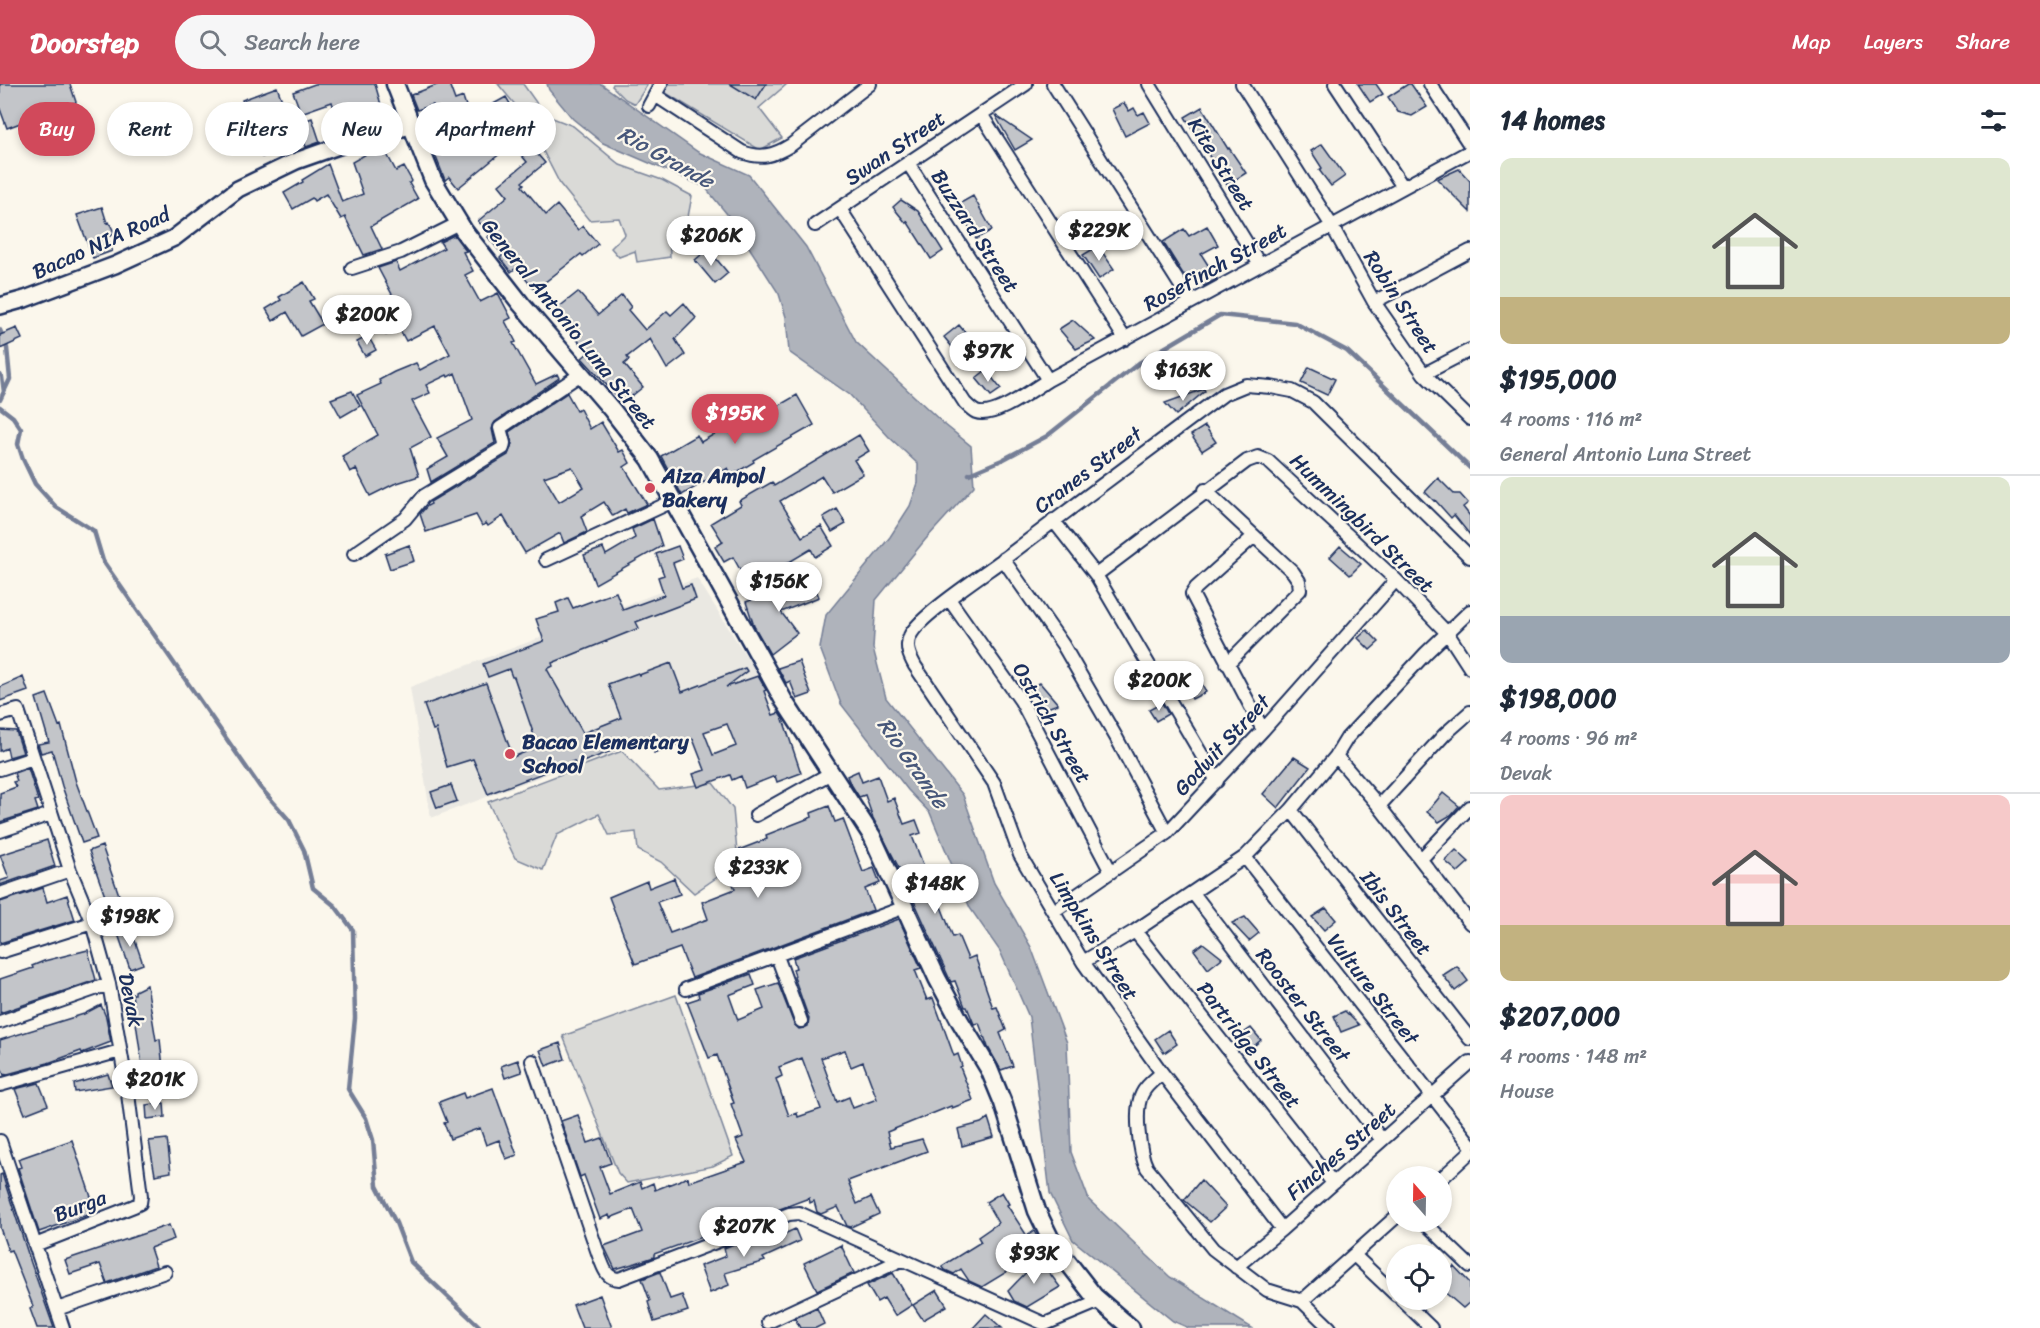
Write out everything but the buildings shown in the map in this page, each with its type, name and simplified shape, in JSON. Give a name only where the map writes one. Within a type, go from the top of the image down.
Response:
[{"type":"main road","name":"General Antonio Luna Street","points":[[395,84],[433,180],[459,223],[521,304],[612,410],[650,459],[784,701],[872,836],[942,987],[989,1069],[1003,1103],[1037,1211],[1052,1242],[1100,1301],[1131,1328]]},
{"type":"street","points":[[649,106],[658,89],[742,152],[766,157],[791,145],[870,84]]},
{"type":"street","name":"Swan Street","points":[[815,225],[1026,84]]},
{"type":"street","points":[[1053,84],[1191,302]]},
{"type":"street","name":"Kite Street","points":[[1149,84],[1260,265]]},
{"type":"street","name":"Robin Street","points":[[1242,84],[1332,226],[1374,302],[1424,374],[1470,419]]},
{"type":"street","points":[[1335,84],[1402,187]]},
{"type":"street","points":[[1430,84],[1470,145]]},
{"type":"street","points":[[981,114],[1125,339]]},
{"type":"street","name":"Bacao NIA Road","points":[[0,306],[25,299],[115,265],[174,238],[238,189],[297,161],[350,142],[410,126]]},
{"type":"street","name":"Rosefinch Street","points":[[840,209],[965,403],[978,413],[988,413],[1470,151]]},
{"type":"street","name":"Buzzard Street","points":[[908,163],[1048,380]]},
{"type":"street","points":[[352,268],[401,252],[459,223]]},
{"type":"street","points":[[1374,302],[1470,251]]},
{"type":"street","points":[[1424,374],[1470,350]]},
{"type":"street","points":[[354,554],[405,519],[424,496],[503,448],[500,428],[581,374]]},
{"type":"street","name":"Cranes Street","points":[[907,645],[910,635],[918,625],[949,599],[1224,394],[1246,385],[1292,391],[1314,402],[1470,557]]},
{"type":"street","name":"Hummingbird Street","points":[[1096,575],[1205,490],[1247,461],[1258,457],[1268,460],[1396,580],[1448,634],[1470,668]]},
{"type":"street","points":[[1205,490],[1293,572],[1299,581],[1300,590],[1227,664]]},
{"type":"street","points":[[546,560],[673,501]]},
{"type":"street","points":[[1053,520],[1096,575],[1217,781]]},
{"type":"street","points":[[1253,537],[1192,594],[1263,730]]},
{"type":"street","points":[[1003,559],[1063,645],[1116,737],[1167,833]]},
{"type":"street","name":"Godwit Street","points":[[1054,911],[1167,833],[1217,781],[1396,580]]},
{"type":"street","name":"Ostrich Street","points":[[949,599],[1021,701],[1111,872]]},
{"type":"street","points":[[1083,962],[1135,931],[1245,858],[1291,810],[1336,756],[1347,738],[1426,653],[1470,611]]},
{"type":"street","name":"Limpkins Street","points":[[907,645],[915,666],[994,783],[1020,855],[1083,962],[1162,1073],[1282,1229]]},
{"type":"street","name":"Devak","points":[[0,715],[18,710],[70,870],[92,923],[109,984],[134,1139],[140,1203]]},
{"type":"street","points":[[1379,806],[1445,734],[1470,712]]},
{"type":"street","points":[[1336,756],[1468,916]]},
{"type":"street","points":[[0,769],[33,758]]},
{"type":"street","points":[[756,815],[831,773]]},
{"type":"street","points":[[1421,859],[1470,807]]},
{"type":"street","name":"Ibis Street","points":[[1291,810],[1470,1039]]},
{"type":"street","points":[[0,831],[51,814]]},
{"type":"street","name":"Vulture Street","points":[[1245,858],[1470,1144]]},
{"type":"street","points":[[0,894],[70,870]]},
{"type":"street","name":"Rooster Street","points":[[1192,893],[1382,1140]]},
{"type":"street","points":[[686,990],[905,907]]},
{"type":"street","points":[[0,952],[92,923]]},
{"type":"street","name":"Partridge Street","points":[[1135,931],[1333,1183]]},
{"type":"street","points":[[777,956],[801,1021]]},
{"type":"street","points":[[0,1022],[109,984]]},
{"type":"street","points":[[0,1085],[120,1051]]},
{"type":"street","points":[[532,1061],[599,1256],[606,1273],[612,1278],[619,1279],[780,1218],[799,1213],[1043,1326],[1100,1301]]},
{"type":"street","name":"Finches Street","points":[[1236,1267],[1470,1062]]},
{"type":"street","points":[[1162,1073],[1142,1094],[1139,1104],[1143,1160],[1147,1168],[1213,1249],[1268,1290],[1302,1301],[1330,1328]]},
{"type":"street","points":[[0,1141],[63,1328]]},
{"type":"street","points":[[1452,1169],[1470,1152]]},
{"type":"street","name":"Burga","points":[[34,1245],[140,1203]]},
{"type":"street","points":[[1302,1301],[1386,1226]]},
{"type":"street","points":[[1437,1232],[1467,1258]]},
{"type":"street","points":[[1354,1255],[1386,1285]]},
{"type":"street","points":[[768,1322],[901,1260]]},
{"type":"street","points":[[57,1309],[165,1272]]},
{"type":"street","points":[[1412,1310],[1431,1328]]},
{"type":"shaded area","points":[[498,84],[523,84],[536,102],[513,102]]},
{"type":"shaded area","points":[[613,84],[648,84],[635,104],[625,99],[612,86]]},
{"type":"shaded area","points":[[651,84],[787,84],[759,108],[782,138],[760,150]]},
{"type":"shaded area","points":[[556,119],[573,126],[620,165],[662,180],[692,196],[688,217],[669,224],[670,257],[637,262],[635,251],[619,257],[611,248],[625,234],[619,218],[589,220],[560,184],[546,156],[556,156]]},
{"type":"shaded area","name":"Bacao Elementary School","points":[[697,578],[768,691],[431,818],[410,687]]},
{"type":"shaded area","points":[[622,751],[659,790],[713,783],[733,809],[738,863],[694,893],[661,862],[638,850],[636,832],[609,835],[599,814],[557,835],[543,870],[515,858],[488,802]]},
{"type":"shaded area","points":[[676,995],[733,1156],[713,1166],[627,1183],[618,1173],[563,1036]]},
{"type":"water","name":"Rio Grande","points":[[547,84],[601,84],[698,152],[749,175],[806,247],[856,342],[971,446],[974,486],[925,540],[876,600],[873,648],[886,698],[963,795],[994,883],[1031,947],[1067,1043],[1071,1152],[1089,1200],[1170,1277],[1252,1328],[1189,1328],[1173,1321],[1073,1240],[1050,1193],[1029,1017],[1000,951],[970,908],[930,813],[908,790],[841,704],[820,648],[826,615],[890,537],[910,506],[918,483],[918,464],[850,395],[789,352],[786,317],[779,294],[731,219],[705,187],[603,143],[573,119],[549,90]]},
{"type":"waterway","points":[[969,474],[1002,460],[1047,436],[1139,363],[1220,315],[1295,323],[1347,351],[1470,468]]},
{"type":"waterway","points":[[0,330],[7,348],[10,379],[0,400]]},
{"type":"waterway","points":[[0,375],[4,392]]},
{"type":"waterway","points":[[0,407],[13,417],[21,429],[18,444],[35,484],[56,507],[94,531],[103,561],[260,787],[289,820],[304,850],[313,888],[335,906],[353,930],[355,1018],[348,1089],[366,1118],[373,1140],[377,1186],[396,1223],[411,1262],[479,1326]]},
{"type":"place","name":"Aiza Ampol Bakery","points":[[650,488]]},
{"type":"place","name":"Bacao Elementary School","points":[[510,754]]}]
